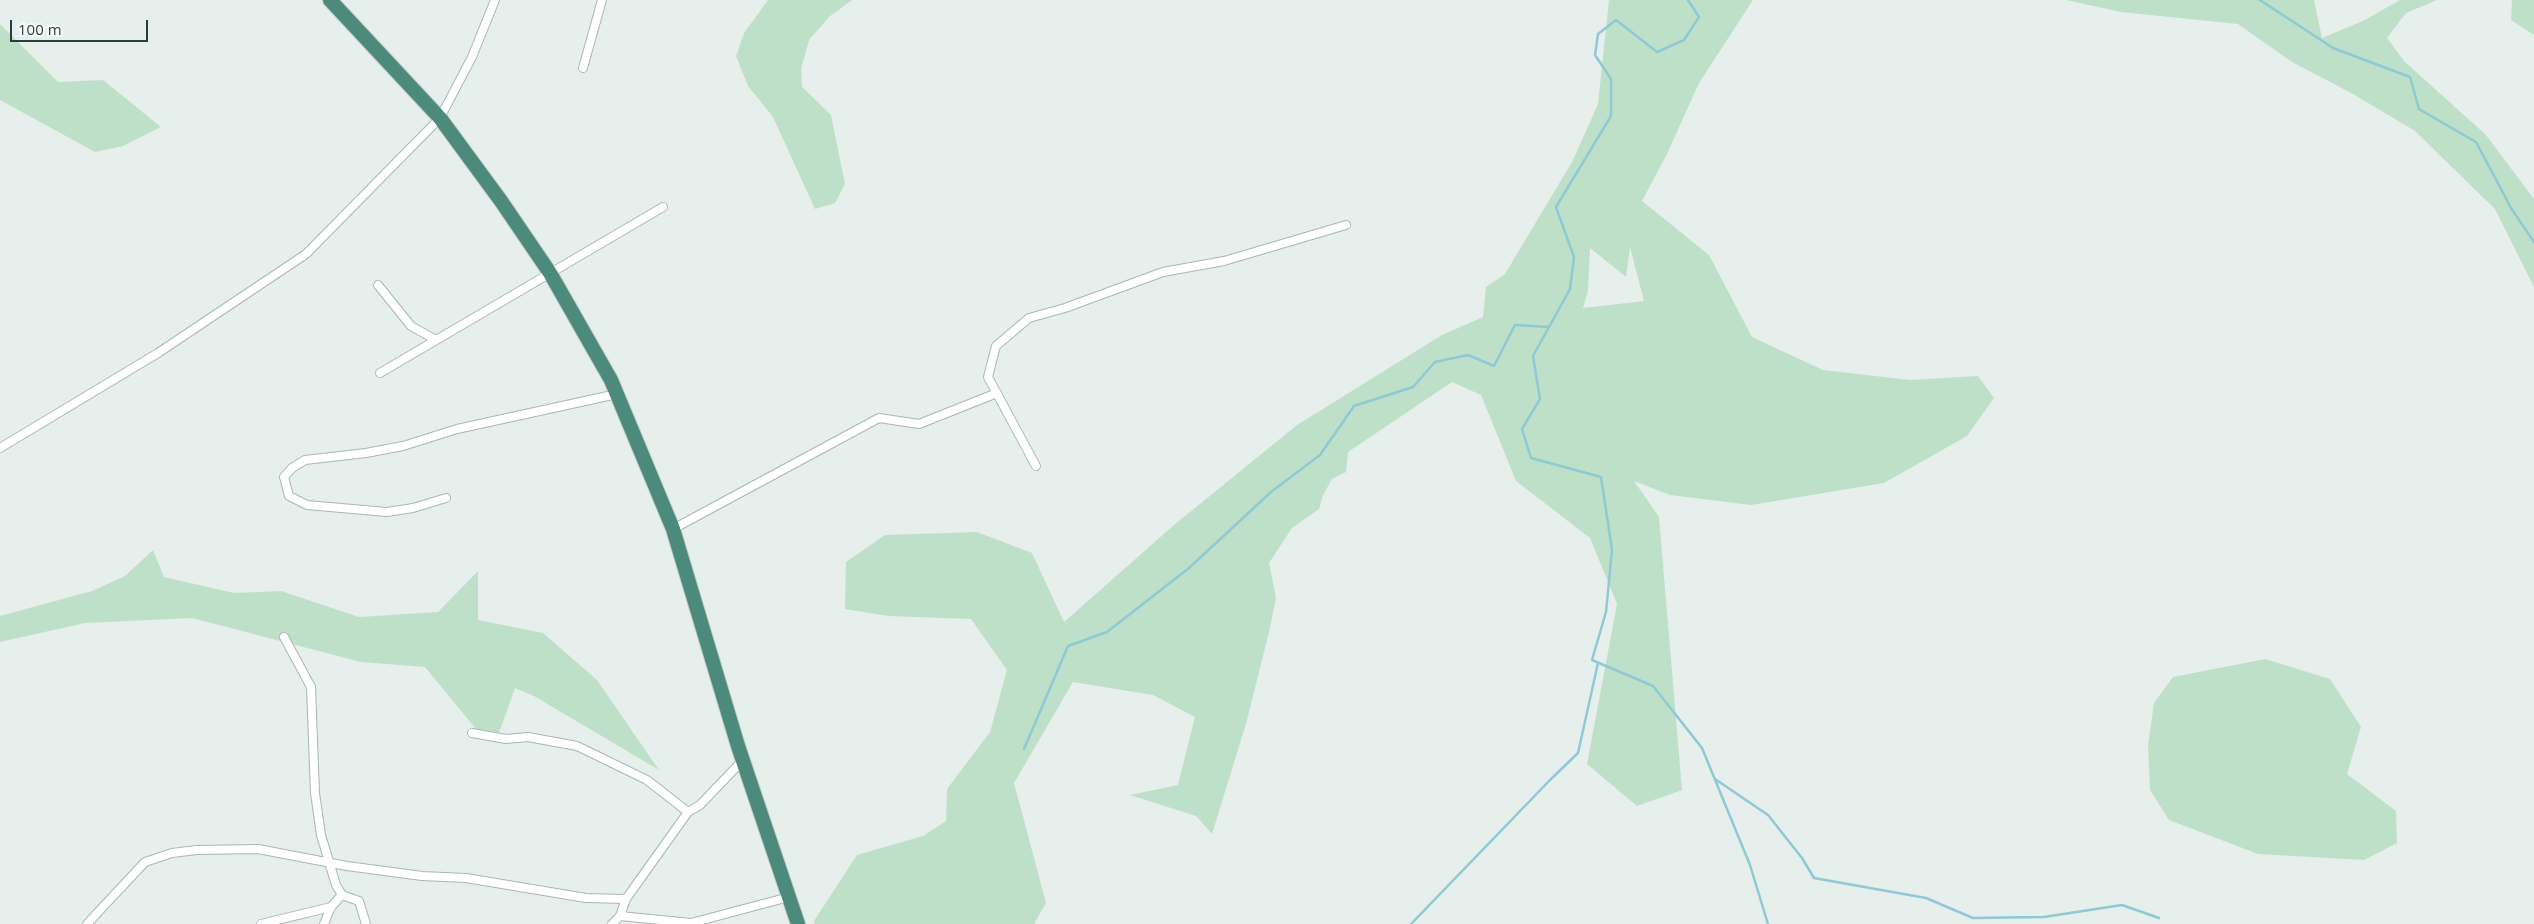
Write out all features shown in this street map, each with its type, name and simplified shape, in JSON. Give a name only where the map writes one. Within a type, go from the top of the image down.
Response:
[{"type":"highway","points":[[330,0],[440,118],[550,273],[611,380],[673,529],[744,759],[798,924]]},
{"type":"street","points":[[0,448],[158,353],[306,254],[440,118],[472,56],[495,0]]},
{"type":"street","points":[[583,68],[602,0]]},
{"type":"street","points":[[380,373],[663,206]]},
{"type":"street","points":[[1036,466],[988,377],[996,346],[1029,318],[1065,308],[1163,272],[1224,261],[1346,225]]},
{"type":"street","points":[[378,284],[411,326],[436,340]]},
{"type":"street","points":[[673,529],[879,418],[919,424],[997,393]]},
{"type":"street","points":[[446,498],[413,508],[387,512],[307,505],[289,496],[284,477],[292,468],[305,460],[366,454],[403,446],[457,429],[617,394]]},
{"type":"street","points":[[284,637],[311,687],[315,793],[321,835],[336,885],[342,895],[358,901],[366,924]]},
{"type":"street","points":[[472,733],[506,739],[528,737],[577,746],[647,780],[688,812]]},
{"type":"street","points":[[612,924],[620,916],[626,899],[688,812],[700,805],[744,759]]},
{"type":"street","points":[[87,924],[135,871],[146,862],[172,853],[197,850],[258,849],[329,861],[346,866],[422,876],[466,878],[586,898],[626,899]]},
{"type":"street","points":[[324,924],[331,907],[342,895]]},
{"type":"street","points":[[620,916],[691,924],[789,897]]},
{"type":"street","points":[[261,924],[331,907]]},
{"type":"green space","points":[[768,0],[852,0],[829,17],[809,40],[801,69],[802,87],[831,115],[845,184],[835,203],[815,209],[773,117],[748,86],[736,56],[744,33]]},
{"type":"green space","points":[[1609,0],[1753,0],[1699,83],[1667,154],[1642,201],[1709,255],[1752,337],[1823,370],[1910,380],[1978,376],[1994,398],[1967,436],[1884,483],[1751,505],[1670,495],[1634,481],[1659,517],[1682,790],[1637,806],[1587,764],[1617,604],[1590,538],[1516,481],[1481,395],[1452,382],[1348,452],[1346,472],[1332,479],[1323,495],[1319,509],[1292,528],[1269,563],[1276,598],[1269,632],[1246,724],[1212,834],[1196,816],[1130,795],[1178,785],[1195,717],[1153,695],[1073,682],[1014,783],[1046,903],[1034,924],[815,924],[814,921],[857,855],[923,836],[946,821],[947,789],[990,732],[1007,670],[971,619],[888,616],[845,609],[846,562],[885,535],[977,532],[1032,553],[1064,622],[1174,525],[1297,425],[1442,335],[1483,317],[1486,287],[1505,274],[1572,162],[1598,104]],"holes":[[[1630,247],[1644,301],[1583,308],[1588,291],[1590,248],[1626,277]]]},
{"type":"green space","points":[[2066,0],[2314,0],[2322,38],[2363,21],[2400,0],[2437,0],[2406,13],[2387,38],[2404,61],[2486,135],[2534,199],[2534,287],[2495,209],[2415,131],[2353,94],[2292,62],[2238,24],[2121,12]]},
{"type":"green space","points":[[2512,0],[2534,0],[2534,35],[2511,20]]},
{"type":"green space","points":[[0,24],[58,82],[103,80],[161,127],[123,146],[95,152],[0,100]]},
{"type":"green space","points":[[153,550],[164,577],[234,593],[281,591],[359,617],[438,612],[478,571],[478,620],[543,633],[597,680],[659,770],[534,696],[515,688],[497,739],[476,729],[425,667],[361,662],[192,618],[85,623],[0,642],[0,616],[92,591],[125,576]]},
{"type":"green space","points":[[2265,659],[2330,679],[2361,727],[2347,774],[2396,811],[2397,843],[2364,860],[2258,854],[2169,820],[2150,790],[2148,745],[2154,703],[2173,677]]},
{"type":"waterway","points":[[1688,0],[1699,17],[1684,40],[1657,52],[1616,20],[1598,34],[1595,55],[1611,79],[1611,116],[1556,207],[1574,257],[1570,289],[1533,356],[1540,399],[1522,429],[1531,458],[1601,477],[1612,550],[1606,612],[1592,660],[1653,686],[1702,748],[1750,865],[1768,924]]},
{"type":"waterway","points":[[2260,0],[2333,48],[2410,77],[2419,109],[2476,142],[2511,208],[2534,242]]},
{"type":"waterway","points":[[1024,749],[1068,646],[1107,632],[1189,568],[1271,492],[1320,455],[1354,406],[1413,387],[1435,362],[1468,355],[1494,366],[1515,325],[1549,327]]},
{"type":"waterway","points":[[1411,924],[1578,753],[1598,663]]},
{"type":"waterway","points":[[1715,779],[1768,815],[1802,858],[1814,878],[1926,898],[1973,918],[2044,917],[2122,905],[2159,918]]}]
